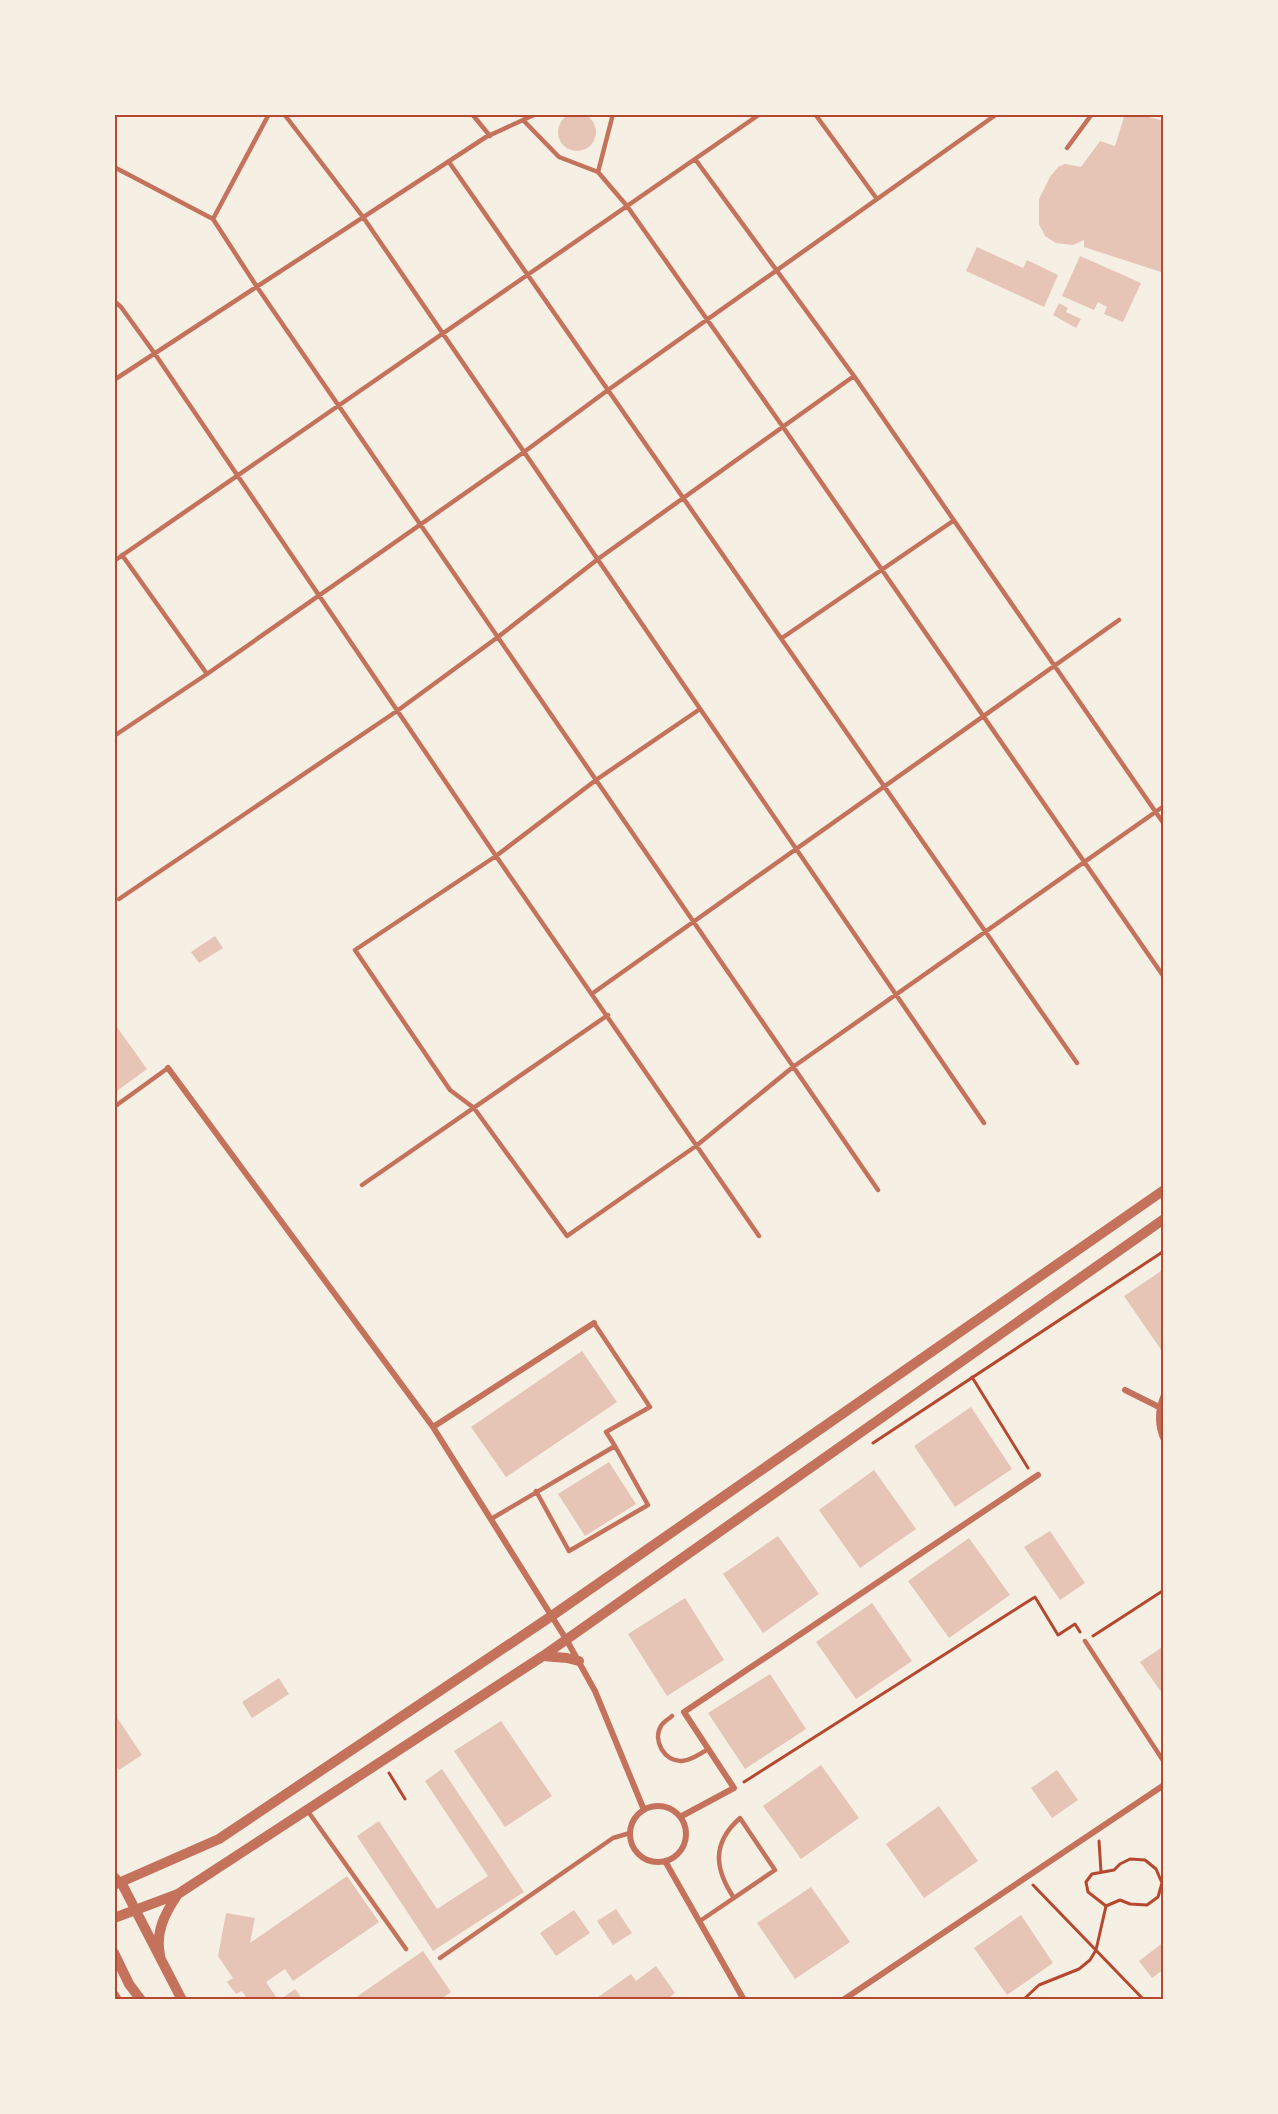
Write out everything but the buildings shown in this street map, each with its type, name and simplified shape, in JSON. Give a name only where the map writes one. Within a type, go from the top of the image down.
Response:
[{"type":"street","points":[[168,1068],[433,1427],[553,1615],[579,1661],[595,1691],[644,1810]]},
{"type":"street","points":[[173,1982],[116,1880],[219,1839],[553,1615],[1164,1190]]},
{"type":"street","points":[[114,1918],[178,1894],[543,1656],[1164,1219]]},
{"type":"street","points":[[433,1427],[594,1323]]},
{"type":"street","points":[[1125,1390],[1159,1407]]},
{"type":"street","points":[[1164,1395],[1159,1407],[1160,1431],[1164,1440]]},
{"type":"street","points":[[680,1817],[734,1788],[684,1712],[1036,1476]]},
{"type":"street","points":[[543,1656],[579,1661]]},
{"type":"street","points":[[843,2000],[1164,1785]]},
{"type":"street","points":[[651,1807],[667,1807],[680,1817],[686,1834],[685,1843],[680,1851],[665,1861],[657,1862],[641,1856],[635,1850],[630,1833],[632,1824],[644,1810],[651,1807]]},
{"type":"street","points":[[665,1861],[744,2000]]},
{"type":"street","points":[[178,1894],[164,1914],[159,1952],[182,2000]]},
{"type":"street","points":[[114,1953],[129,1984],[141,2000]]},
{"type":"street","points":[[114,1995],[117,2000]]},
{"type":"lane","points":[[213,219],[269,114]]},
{"type":"lane","points":[[284,114],[363,218],[984,1123]]},
{"type":"lane","points":[[472,114],[490,136]]},
{"type":"lane","points":[[114,380],[490,136],[536,114]]},
{"type":"lane","points":[[598,172],[613,114]]},
{"type":"lane","points":[[114,561],[760,114]]},
{"type":"lane","points":[[814,114],[878,199]]},
{"type":"lane","points":[[115,733],[207,674],[524,452],[997,114]]},
{"type":"lane","points":[[1067,148],[1092,114]]},
{"type":"lane","points":[[523,120],[559,157],[598,172],[627,206],[1164,977]]},
{"type":"lane","points":[[695,159],[854,376],[1164,824]]},
{"type":"lane","points":[[449,162],[1077,1063]]},
{"type":"lane","points":[[114,167],[213,219],[338,406],[878,1190]]},
{"type":"lane","points":[[114,301],[121,306],[155,354],[496,856],[759,1236]]},
{"type":"lane","points":[[119,899],[397,711],[498,637],[598,559],[854,376]]},
{"type":"lane","points":[[782,638],[953,520]]},
{"type":"lane","points":[[122,555],[207,674]]},
{"type":"lane","points":[[593,993],[1119,620]]},
{"type":"lane","points":[[700,709],[596,780],[496,856],[355,950],[450,1090],[474,1108],[567,1236],[696,1146],[793,1067],[1164,806]]},
{"type":"lane","points":[[362,1185],[608,1015]]},
{"type":"lane","points":[[114,1107],[168,1068]]},
{"type":"lane","points":[[536,1491],[569,1551],[648,1505],[606,1432],[650,1407],[594,1323]]},
{"type":"lane","points":[[491,1519],[615,1446]]},
{"type":"lane","points":[[1085,1641],[1164,1762]]},
{"type":"lane","points":[[672,1716],[661,1725],[658,1735],[660,1747],[666,1756],[680,1761],[694,1758],[708,1749]]},
{"type":"lane","points":[[307,1810],[406,1949]]},
{"type":"lane","points":[[700,1921],[734,1898],[775,1870],[740,1818],[722,1838],[719,1852],[718,1869],[734,1898]]},
{"type":"lane","points":[[440,1958],[613,1838],[630,1833]]},
{"type":"path","points":[[865,1448],[1164,1251]]},
{"type":"path","points":[[972,1377],[1036,1476]]},
{"type":"path","points":[[734,1788],[1035,1597],[1058,1635],[1076,1624],[1085,1641],[1164,1590]]},
{"type":"path","points":[[381,1761],[405,1798]]},
{"type":"path","points":[[1099,1829],[1101,1872]]},
{"type":"path","points":[[1130,1859],[1145,1860],[1156,1869],[1162,1883],[1158,1897],[1147,1905],[1130,1904],[1120,1900],[1106,1906],[1088,1892],[1086,1882],[1092,1874],[1114,1870],[1130,1859]]},
{"type":"path","points":[[1026,1878],[1144,2000]]},
{"type":"path","points":[[1023,2000],[1039,1985],[1079,1969],[1090,1960],[1096,1950],[1106,1906]]}]
